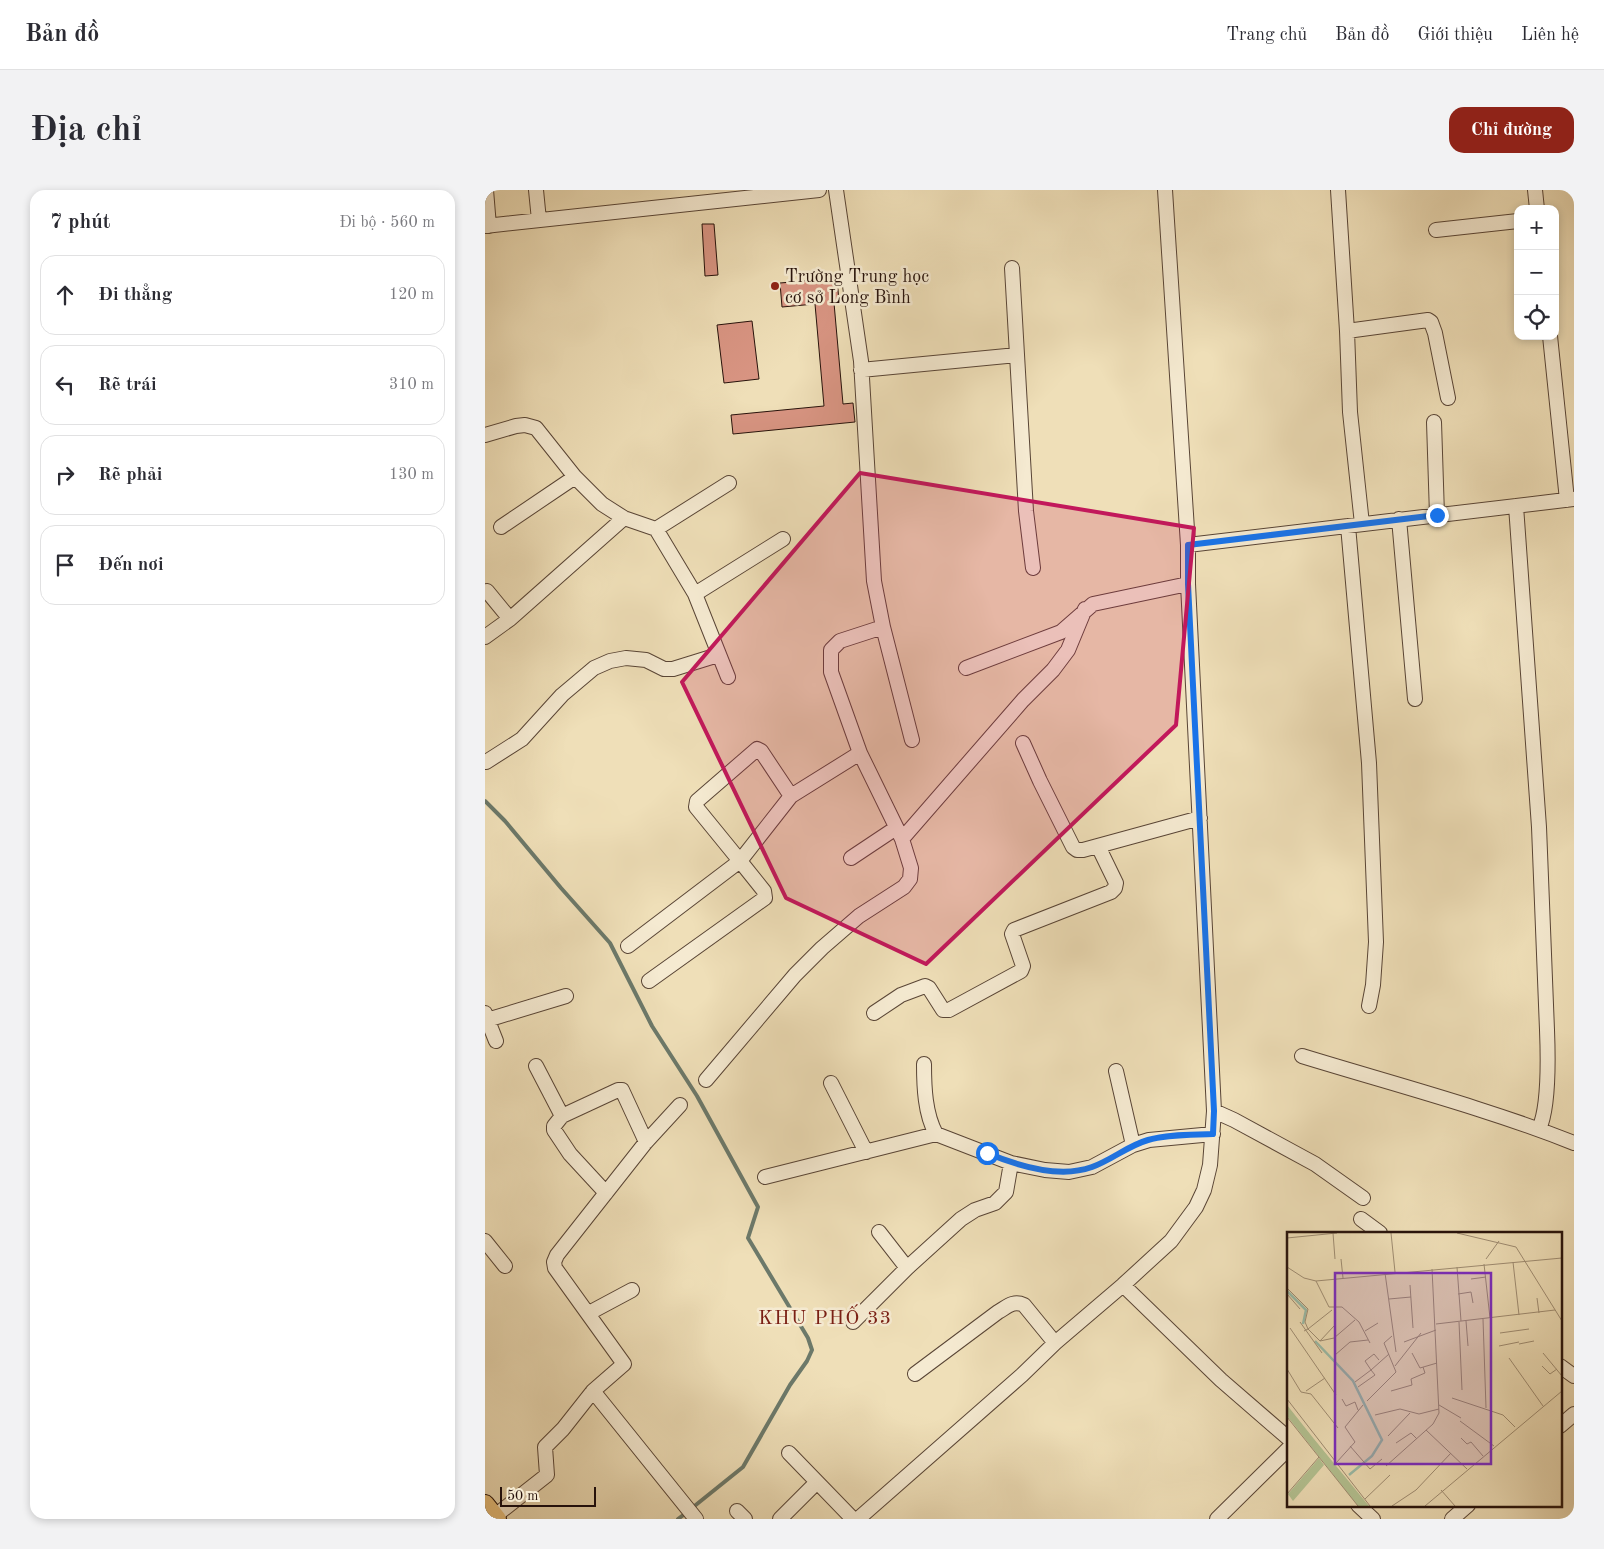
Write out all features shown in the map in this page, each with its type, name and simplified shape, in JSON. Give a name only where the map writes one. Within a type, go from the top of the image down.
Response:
[{"type":"street","points":[[486,190],[487,226],[819,190]]},
{"type":"street","points":[[536,190],[539,220]]},
{"type":"street","points":[[836,190],[861,370],[875,581],[883,627],[912,740]]},
{"type":"street","points":[[858,1519],[1015,1382],[1055,1343],[1123,1286],[1171,1241],[1195,1207],[1204,1190],[1210,1165],[1214,1111],[1188,584],[1188,545],[1165,190]]},
{"type":"street","points":[[1338,190],[1369,763],[1376,942],[1373,985],[1369,1006]]},
{"type":"street","points":[[1535,190],[1537,205]]},
{"type":"street","points":[[1436,230],[1514,221]]},
{"type":"street","points":[[1012,268],[1026,511],[1033,568]]},
{"type":"street","points":[[1347,330],[1428,320],[1431,322],[1435,333],[1448,398]]},
{"type":"street","points":[[1188,545],[1571,499],[1551,340]]},
{"type":"street","points":[[861,370],[1017,355]]},
{"type":"street","points":[[1434,422],[1437,515]]},
{"type":"street","points":[[485,435],[516,426],[525,425],[536,428],[575,476],[602,504],[625,518],[656,529],[695,594],[728,677]]},
{"type":"street","points":[[501,527],[575,476]]},
{"type":"street","points":[[656,529],[729,483]]},
{"type":"street","points":[[1516,506],[1539,827],[1548,1047],[1544,1113],[1539,1129]]},
{"type":"street","points":[[485,637],[509,619],[625,518]]},
{"type":"street","points":[[1399,519],[1415,699]]},
{"type":"street","points":[[695,594],[783,539]]},
{"type":"street","points":[[966,668],[1061,632],[1085,608],[1093,604],[1188,584]]},
{"type":"street","points":[[487,591],[509,619]]},
{"type":"street","points":[[851,858],[899,834],[1053,670],[1068,650],[1085,608]]},
{"type":"street","points":[[706,1080],[795,976],[822,948],[859,916],[904,887],[910,879],[911,868],[899,834],[860,753],[831,672],[831,650],[840,641],[883,627]]},
{"type":"street","points":[[487,762],[522,739],[562,695],[594,668],[610,661],[625,658],[647,660],[664,669],[673,669],[718,655]]},
{"type":"street","points":[[1023,743],[1073,847],[1077,850],[1083,850],[1200,818]]},
{"type":"street","points":[[649,981],[765,898],[764,891],[696,807],[697,801],[757,749],[761,751],[791,796]]},
{"type":"street","points":[[628,946],[740,861],[791,796],[860,753]]},
{"type":"street","points":[[875,1013],[901,995],[925,986],[929,988],[943,1010],[949,1010],[1021,971],[1023,966],[1012,934],[1014,930],[1111,892],[1115,888],[1116,883],[1098,846]]},
{"type":"street","points":[[496,1041],[486,1017],[566,996]]},
{"type":"street","points":[[1302,1056],[1539,1129],[1574,1143]]},
{"type":"street","points":[[924,1064],[924,1081],[928,1108],[936,1134]]},
{"type":"street","points":[[536,1066],[561,1116]]},
{"type":"street","points":[[1116,1071],[1133,1145]]},
{"type":"street","points":[[831,1083],[866,1152]]},
{"type":"street","points":[[606,1193],[570,1154],[554,1130],[554,1126],[561,1116],[617,1090],[622,1090],[646,1142]]},
{"type":"street","points":[[492,1513],[547,1475],[545,1447],[563,1429],[593,1391],[625,1364],[555,1268],[554,1262],[557,1255],[646,1142],[680,1105]]},
{"type":"street","points":[[1214,1111],[1315,1164],[1363,1198]]},
{"type":"street","points":[[765,1177],[936,1134],[1011,1163],[1045,1170],[1069,1172],[1092,1167],[1133,1145],[1161,1137],[1213,1134]]},
{"type":"street","points":[[853,1322],[907,1268],[961,1219],[975,1210],[995,1203],[1006,1192],[1011,1163]]},
{"type":"street","points":[[1361,1219],[1379,1232]]},
{"type":"street","points":[[879,1232],[907,1268]]},
{"type":"street","points":[[485,1241],[505,1266]]},
{"type":"street","points":[[1123,1286],[1221,1380],[1287,1437]]},
{"type":"street","points":[[589,1313],[632,1290]]},
{"type":"street","points":[[915,1374],[998,1312],[1017,1302],[1023,1306],[1055,1343]]},
{"type":"street","points":[[1561,1367],[1574,1376]]},
{"type":"street","points":[[593,1391],[696,1518]]},
{"type":"street","points":[[1561,1425],[1574,1414]]},
{"type":"street","points":[[1217,1519],[1287,1450]]},
{"type":"street","points":[[789,1453],[853,1519]]},
{"type":"street","points":[[780,1519],[817,1482]]},
{"type":"street","points":[[1359,1506],[1373,1519]]},
{"type":"street","points":[[1452,1519],[1467,1506]]},
{"type":"highlighted area","points":[[860,473],[1194,528],[1176,725],[926,964],[786,898],[682,682]]},
{"type":"building","points":[[702,224],[714,224],[718,275],[705,276]]},
{"type":"building","points":[[837,278],[839,302],[834,303],[843,404],[853,403],[855,422],[733,434],[731,415],[824,406],[815,304],[782,307],[780,283]]},
{"type":"building","points":[[752,321],[759,379],[724,383],[717,325]]},
{"type":"waterway","points":[[485,801],[505,821],[610,943],[652,1026],[697,1096],[758,1207],[748,1238],[808,1338],[812,1350],[743,1467],[692,1508]]},
{"type":"waterway","points":[[678,1519],[686,1513]]},
{"type":"place","name":"Trường Trung học cơ sở Long Bình","points":[[775,286]]},
{"type":"district","name":"KHU PHỐ 33","points":[[825,1317]]},
{"type":"route","points":[[987,1153],[1011,1163],[1045,1170],[1069,1172],[1092,1167],[1133,1145],[1149,1140],[1161,1137],[1213,1134],[1214,1111],[1188,584],[1188,545],[1437,515]]}]
